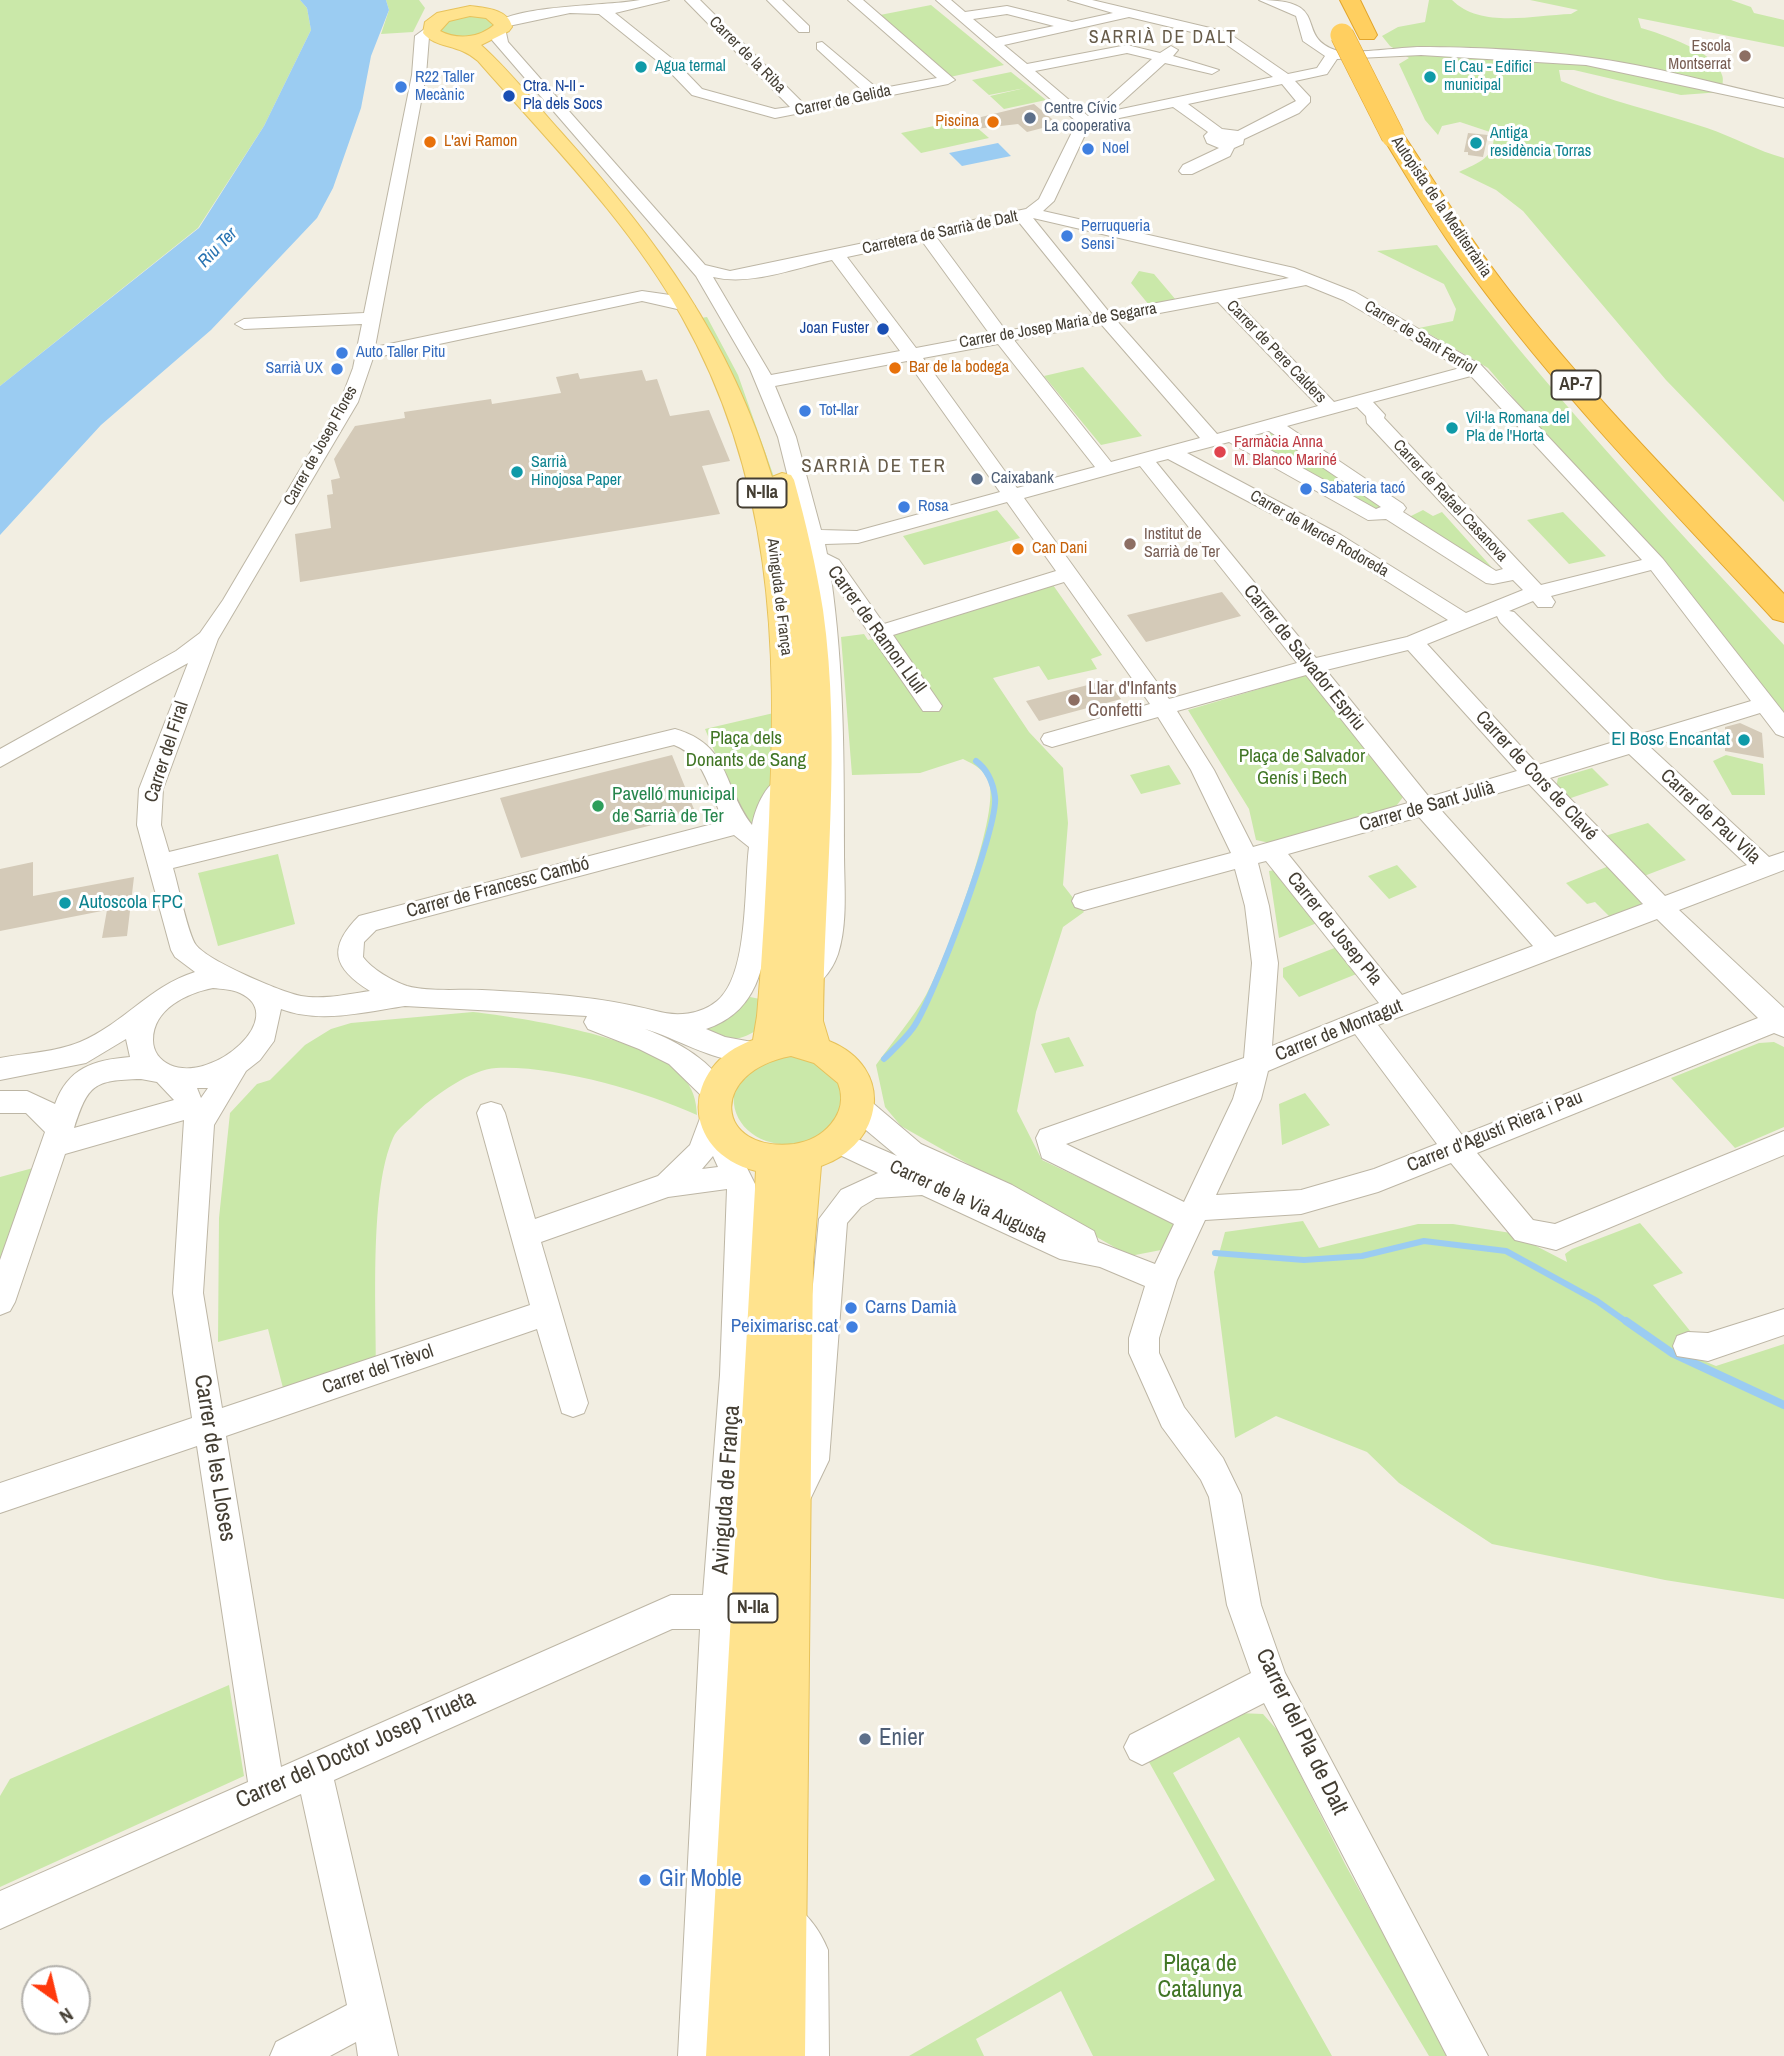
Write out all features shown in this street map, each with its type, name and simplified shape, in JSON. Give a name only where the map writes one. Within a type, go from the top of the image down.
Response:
[{"type":"highway","points":[[1350,0],[1384,69]]},
{"type":"highway","name":"Autopista de la Mediterrània","points":[[1336,36],[1406,136],[1557,331],[1688,474]]},
{"type":"highway","name":"Autopista de la Mediterrània","points":[[1406,136],[1468,253],[1529,330],[1615,432],[1784,612]]},
{"type":"main road","points":[[439,0],[454,13]]},
{"type":"main road","points":[[430,29],[439,19],[454,13],[476,12],[496,27]]},
{"type":"main road","points":[[453,41],[496,27]]},
{"type":"main road","name":"Avinguda de França","points":[[496,27],[492,47],[641,218],[694,285],[743,370],[787,495],[811,629],[815,736],[792,977],[774,1025],[761,1049]]},
{"type":"main road","name":"N-IIa","points":[[430,29],[433,35],[453,41]]},
{"type":"main road","name":"Avinguda de França","points":[[453,41],[472,46],[484,57],[665,274],[686,306],[718,367],[744,429],[769,521],[782,601],[788,677],[786,784],[792,977],[814,1046]]},
{"type":"main road","points":[[789,1159],[750,1152],[720,1115],[730,1068],[761,1049],[791,1043],[814,1046],[834,1055],[849,1070],[858,1088],[858,1107]]},
{"type":"main road","name":"N-IIa","points":[[780,2056],[785,1918],[795,1262],[789,1159],[851,1126],[858,1107]]},
{"type":"main road","name":"Avinguda de França","points":[[731,2056],[789,1159]]},
{"type":"street","points":[[496,27],[590,5],[662,0]]},
{"type":"street","name":"Carrer de la Riba","points":[[692,0],[802,110]]},
{"type":"street","points":[[774,0],[804,29]]},
{"type":"street","name":"Carrer de Gelida","points":[[590,5],[670,65],[697,92],[775,114],[948,80],[855,0]]},
{"type":"street","points":[[943,0],[992,43],[1090,120],[1322,71],[1336,36]]},
{"type":"street","points":[[1075,0],[1222,35],[1298,90],[1303,102],[1294,110],[1227,139]]},
{"type":"street","points":[[992,43],[1132,13],[1150,0]]},
{"type":"street","points":[[1266,0],[1293,7],[1302,14],[1308,38],[1336,36],[1421,51],[1586,61],[1784,103]]},
{"type":"street","points":[[962,16],[1007,10],[1072,26]]},
{"type":"street","name":"Avinguda de França","points":[[496,27],[503,45],[698,269],[765,382],[787,438],[813,534],[825,593],[833,700],[831,922],[825,954],[792,977]]},
{"type":"street","name":"Carrer de Josep Flores","points":[[0,759],[162,670],[208,638],[349,402],[365,354],[422,56],[422,36],[430,29]]},
{"type":"street","points":[[1090,120],[1197,29]]},
{"type":"street","points":[[422,56],[431,46],[453,41]]},
{"type":"street","points":[[822,46],[875,95]]},
{"type":"street","points":[[1025,69],[1126,48],[1212,69]]},
{"type":"street","points":[[1176,102],[1227,139]]},
{"type":"street","name":"Carretera de Sarrià de Dalt","points":[[698,269],[715,274],[744,274],[1027,215],[1046,201],[1074,137],[1090,120]]},
{"type":"street","points":[[1187,171],[1188,168],[1225,153],[1227,139]]},
{"type":"street","points":[[1027,215],[1106,317],[1221,437],[1381,513],[1493,578],[1516,572]]},
{"type":"street","name":"Carrer de Sant Ferriol","points":[[1027,215],[1288,272],[1349,296],[1475,369],[1661,569],[1784,729]]},
{"type":"street","points":[[927,236],[1107,469]]},
{"type":"street","name":"Carrer del Pla de Dalt","points":[[837,255],[1164,708],[1209,782],[1233,827],[1245,859],[1265,963],[1257,1064],[1247,1099],[1163,1280],[1144,1338],[1144,1353],[1173,1417],[1212,1469],[1226,1495],[1244,1605],[1271,1681],[1468,2056]]},
{"type":"street","points":[[642,296],[659,284],[665,274]]},
{"type":"street","name":"Carretera de Sarrià de Dalt","points":[[712,289],[744,274]]},
{"type":"street","name":"Carrer de Josep Maria de Segarra","points":[[765,382],[1309,280]]},
{"type":"street","points":[[365,354],[642,296],[671,300],[686,306]]},
{"type":"street","name":"Carrer de Pere Calders","points":[[1223,297],[1329,407]]},
{"type":"street","points":[[244,324],[372,318]]},
{"type":"street","points":[[818,556],[858,537],[1475,369]]},
{"type":"street","name":"Carrer de Rafael Casanova","points":[[1360,400],[1540,597]]},
{"type":"street","points":[[1271,424],[1396,508],[1381,513],[1334,539]]},
{"type":"street","name":"Carrer de Mercé Rodoreda","points":[[1170,452],[1334,539],[1466,622]]},
{"type":"street","name":"Carrer de Salvador Espriu","points":[[1143,458],[1424,807],[1551,949]]},
{"type":"street","points":[[813,534],[826,538],[858,537]]},
{"type":"street","name":"Carrer de Ramon Llull","points":[[818,556],[832,564],[931,706]]},
{"type":"street","points":[[1052,739],[1312,666],[1413,642],[1540,597],[1661,569]]},
{"type":"street","points":[[880,632],[1068,575]]},
{"type":"street","points":[[1466,622],[1507,617],[1540,597]]},
{"type":"street","name":"Carrer de Pau Vila","points":[[1507,617],[1634,745],[1774,864]]},
{"type":"street","name":"Carrer del Firal","points":[[184,950],[149,825],[148,805],[208,638]]},
{"type":"street","name":"Carrer de Cors de Clavé","points":[[1413,642],[1535,776],[1662,909],[1782,1022]]},
{"type":"street","points":[[162,670],[183,673],[192,679]]},
{"type":"street","name":"Carrer de Sant Julià","points":[[1084,901],[1245,859],[1535,776],[1766,704]]},
{"type":"street","points":[[159,863],[637,744],[675,737],[695,744],[704,751],[736,826],[759,842]]},
{"type":"street","points":[[672,1026],[696,1022],[729,1007],[743,989],[754,930],[759,842],[768,807],[786,784]]},
{"type":"street","name":"Carrer de Francesc Cambó","points":[[405,996],[362,974],[353,965],[349,954],[351,943],[358,931],[368,923],[736,826]]},
{"type":"street","name":"Carrer de Josep Pla","points":[[1272,851],[1397,1007]]},
{"type":"street","name":"Carrer de Montagut","points":[[1194,1214],[1052,1150],[1050,1138],[1257,1064],[1360,1021],[1662,909],[1774,864]]},
{"type":"street","points":[[754,930],[792,977]]},
{"type":"street","points":[[197,1115],[154,1068],[138,1040],[184,950],[208,968],[300,1006],[326,1007],[405,996],[490,998],[578,1005],[617,1011],[672,1026],[722,1047],[761,1049]]},
{"type":"street","points":[[0,1069],[86,1052],[194,982],[231,978]]},
{"type":"street","points":[[243,1059],[267,1031],[271,1016],[268,1002],[260,991]]},
{"type":"street","points":[[552,1005],[644,1039],[685,1059],[704,1076],[720,1115],[701,1152],[668,1185]]},
{"type":"street","points":[[86,1052],[154,1068],[185,1079],[205,1077],[243,1059],[302,1017],[326,1007]]},
{"type":"street","points":[[1360,1021],[1455,1147],[1525,1231],[1556,1237],[1784,1143]]},
{"type":"street","name":"Carrer d'Agustí Riera i Pau","points":[[1194,1214],[1301,1202],[1378,1180],[1455,1147],[1782,1022]]},
{"type":"street","name":"Carrer de les Lloses","points":[[243,1059],[197,1115],[188,1293],[211,1428],[216,1483],[267,1790]]},
{"type":"street","points":[[0,1302],[74,1088],[88,1076],[106,1069],[154,1068]]},
{"type":"street","points":[[0,1102],[29,1100],[39,1103],[57,1137]]},
{"type":"street","name":"Carrer de la Via Augusta","points":[[858,1107],[911,1152],[1002,1194],[1081,1238],[1102,1255]]},
{"type":"street","points":[[491,1114],[573,1403]]},
{"type":"street","points":[[57,1137],[197,1115]]},
{"type":"street","points":[[525,1235],[668,1185],[730,1177],[789,1159]]},
{"type":"street","name":"Avinguda de França","points":[[698,2056],[718,1612],[742,1231],[789,1159]]},
{"type":"street","name":"Carrer de la Via Augusta","points":[[789,1159],[922,1183],[1070,1250],[1102,1255],[1163,1280]]},
{"type":"street","points":[[791,1505],[813,1460],[821,1385],[825,1282],[833,1219],[847,1199],[862,1189],[901,1182],[922,1183]]},
{"type":"street","name":"Carrer del Trèvol","points":[[0,1498],[545,1312]]},
{"type":"street","points":[[1688,1346],[1708,1347],[1784,1322]]},
{"type":"street","name":"Carrer del Doctor Josep Trueta","points":[[0,1910],[671,1612],[718,1612]]},
{"type":"street","points":[[1142,1747],[1271,1681]]},
{"type":"street","points":[[314,1771],[378,2056]]},
{"type":"street","points":[[785,1918],[809,1950],[809,2056]]},
{"type":"street","points":[[290,2056],[370,2014]]},
{"type":"green space","points":[[0,0],[300,0],[307,8],[311,30],[264,126],[198,228],[0,386]]},
{"type":"green space","points":[[386,0],[419,0],[425,8],[413,32],[381,34],[389,10]]},
{"type":"green space","points":[[1429,0],[1452,0],[1478,15],[1508,18],[1571,14],[1578,10],[1530,0],[1731,0],[1751,7],[1754,13],[1784,20],[1784,47],[1638,18],[1641,28],[1687,45],[1710,59],[1723,77],[1721,92],[1681,95],[1574,70],[1559,70],[1561,81],[1707,128],[1784,158],[1784,502],[1666,380],[1523,211],[1496,190],[1459,172],[1489,154],[1493,133],[1460,122],[1442,126],[1438,135],[1425,120],[1399,64],[1409,58],[1390,46],[1382,36],[1398,27],[1425,22]]},
{"type":"green space","points":[[931,5],[1004,65],[950,77],[880,15]]},
{"type":"green space","points":[[464,15],[489,18],[494,26],[469,37],[441,34],[438,24]]},
{"type":"green space","points":[[1011,72],[1046,100],[1004,109],[990,96],[1025,88],[989,95],[972,80]]},
{"type":"green space","points":[[967,119],[989,138],[921,153],[901,133]]},
{"type":"green space","points":[[1437,245],[1477,298],[1562,400],[1784,645],[1784,717],[1488,368],[1419,328],[1453,321],[1456,309],[1444,284],[1377,251]]},
{"type":"green space","points":[[1139,271],[1154,274],[1176,300],[1149,305],[1131,283]]},
{"type":"green space","points":[[707,317],[738,375],[774,477],[789,595],[701,318]]},
{"type":"green space","points":[[1083,367],[1142,436],[1101,445],[1044,376]]},
{"type":"green space","points":[[1273,432],[1383,506],[1372,511],[1247,442],[1249,438]]},
{"type":"green space","points":[[997,510],[1020,538],[924,565],[903,536]]},
{"type":"green space","points":[[1423,510],[1433,516],[1442,512],[1496,572],[1407,518]]},
{"type":"green space","points":[[1563,512],[1606,556],[1569,564],[1527,520]]},
{"type":"green space","points":[[1053,585],[1102,655],[1091,659],[1097,669],[1048,680],[1039,666],[993,678],[1029,732],[1063,768],[1068,823],[1063,885],[1084,912],[1063,927],[1036,1012],[1017,1111],[1042,1160],[1175,1223],[1161,1250],[1130,1256],[901,1126],[885,1107],[876,1065],[926,995],[945,953],[979,856],[990,800],[989,783],[982,771],[963,759],[920,773],[852,775],[841,637],[864,634],[868,640]]},
{"type":"green space","name":"Plaça de Salvador Genís i Bech","points":[[1313,673],[1406,793],[1394,809],[1284,846],[1256,840],[1249,809],[1188,710]]},
{"type":"green space","name":"Plaça dels Donants de Sang","points":[[778,712],[774,777],[752,831],[740,813],[705,729]]},
{"type":"green space","points":[[1726,755],[1763,764],[1765,795],[1732,795],[1713,761]]},
{"type":"green space","points":[[1169,765],[1181,784],[1141,794],[1130,775]]},
{"type":"green space","points":[[1592,768],[1609,785],[1568,799],[1556,787],[1558,778]]},
{"type":"green space","points":[[1648,823],[1686,860],[1644,876],[1605,836]]},
{"type":"green space","points":[[278,854],[295,924],[218,946],[198,873]]},
{"type":"green space","points":[[1397,865],[1417,887],[1389,899],[1368,876]]},
{"type":"green space","points":[[1609,866],[1641,897],[1641,905],[1610,917],[1595,902],[1587,904],[1566,883]]},
{"type":"green space","points":[[1275,870],[1317,923],[1279,938],[1269,871]]},
{"type":"green space","points":[[1337,947],[1359,973],[1299,997],[1283,977],[1283,968]]},
{"type":"green space","points":[[745,996],[765,1000],[762,1026],[746,1036],[732,1039],[700,1031]]},
{"type":"green space","points":[[473,1012],[553,1025],[642,1050],[665,1062],[682,1076],[693,1094],[697,1115],[598,1081],[519,1068],[486,1069],[444,1091],[398,1131],[386,1160],[376,1247],[376,1360],[284,1392],[268,1329],[218,1342],[219,1218],[230,1113],[257,1084],[270,1080],[305,1045],[331,1029],[351,1023]]},
{"type":"green space","points":[[1069,1037],[1084,1066],[1055,1073],[1041,1044]]},
{"type":"green space","points":[[1774,1042],[1784,1047],[1784,1127],[1735,1148],[1671,1078],[1759,1043]]},
{"type":"green space","points":[[800,1054],[837,1074],[844,1104],[829,1127],[802,1143],[773,1143],[759,1138],[739,1120],[734,1106],[734,1091],[761,1062]]},
{"type":"green space","points":[[1305,1093],[1330,1125],[1282,1145],[1279,1104]]},
{"type":"green space","points":[[33,1168],[0,1267],[0,1177]]},
{"type":"green space","points":[[1303,1221],[1319,1248],[1418,1224],[1453,1224],[1511,1233],[1567,1262],[1565,1254],[1572,1249],[1640,1223],[1683,1273],[1653,1285],[1699,1342],[1677,1350],[1716,1366],[1784,1344],[1784,1599],[1665,1580],[1492,1544],[1399,1483],[1367,1452],[1276,1416],[1235,1438],[1214,1272],[1225,1232]]},
{"type":"green space","points":[[229,1685],[244,1776],[0,1887],[0,1796],[10,1779]]},
{"type":"green space","name":"Plaça de Catalunya","points":[[1238,1713],[1263,1714],[1279,1732],[1345,1864],[1450,2056],[1429,2056],[1239,1737],[1173,1773],[1332,2056],[1093,2056],[1061,1991],[976,2039],[984,2056],[909,2056],[1215,1880],[1149,1762]]},
{"type":"water","name":"Riu Ter","points":[[300,0],[386,0],[389,10],[371,56],[361,108],[333,188],[317,218],[211,330],[101,425],[0,535],[0,386],[199,228],[264,126],[311,30],[307,8]]},
{"type":"water","points":[[998,143],[1011,156],[962,166],[949,153]]},
{"type":"building","name":"Centre Cívic La cooperativa","points":[[1034,104],[1058,124],[1027,132],[1018,124],[975,129],[973,119]]},
{"type":"building","name":"Antiga residència Torras","points":[[1468,133],[1488,135],[1483,157],[1464,152]]},
{"type":"building","name":"Sarrià Hinojosa Paper","points":[[642,370],[646,381],[657,379],[670,416],[709,410],[730,461],[702,466],[720,514],[300,582],[295,534],[331,528],[327,495],[333,494],[331,480],[340,478],[334,459],[355,426],[405,418],[404,412],[491,399],[492,404],[561,393],[556,377],[578,373],[580,379]]},
{"type":"building","points":[[1222,592],[1241,616],[1146,642],[1127,615]]},
{"type":"building","name":"Llar d'Infants Confetti","points":[[1107,680],[1121,699],[1039,721],[1026,701]]},
{"type":"building","name":"El Bosc Encantat","points":[[1740,723],[1762,733],[1764,758],[1725,751],[1725,727]]},
{"type":"building","name":"Pavelló municipal de Sarrià de Ter","points":[[672,755],[696,814],[521,858],[500,798]]},
{"type":"building","name":"Autoscola FPC","points":[[33,862],[33,896],[134,877],[127,936],[102,938],[107,910],[0,931],[0,869]]},
{"type":"waterway","points":[[884,1059],[910,1032],[922,1012],[963,914],[987,842],[995,797],[989,777],[976,761]]},
{"type":"waterway","points":[[1215,1253],[1304,1260],[1362,1256],[1424,1241],[1506,1251],[1597,1301],[1628,1323]]},
{"type":"waterway","points":[[1626,1321],[1672,1353],[1784,1405]]},
{"type":"place","name":"Escola Montserrat","points":[[1745,56]]},
{"type":"place","name":"Agua termal","points":[[641,67]]},
{"type":"place","name":"El Cau - Edifici municipal","points":[[1430,77]]},
{"type":"place","name":"R22 Taller Mecànic","points":[[401,87]]},
{"type":"place","name":"Ctra. N-II - Pla dels Socs","points":[[509,96]]},
{"type":"place","name":"Centre Cívic La cooperativa","points":[[1030,118]]},
{"type":"place","name":"Piscina","points":[[993,122]]},
{"type":"place","name":"L'avi Ramon","points":[[430,142]]},
{"type":"place","name":"Antiga residència Torras","points":[[1476,143]]},
{"type":"place","name":"Noel","points":[[1088,149]]},
{"type":"place","name":"Perruqueria Sensi","points":[[1067,236]]},
{"type":"place","name":"Joan Fuster","points":[[883,329]]},
{"type":"place","name":"Auto Taller Pitu","points":[[342,353]]},
{"type":"place","name":"Bar de la bodega","points":[[895,368]]},
{"type":"place","name":"Sarrià UX","points":[[337,369]]},
{"type":"place","name":"Tot-llar","points":[[805,411]]},
{"type":"place","name":"Vil·la Romana del Pla de l'Horta","points":[[1452,428]]},
{"type":"place","name":"Farmàcia Anna M. Blanco Mariné","points":[[1220,452]]},
{"type":"place","name":"Sarrià Hinojosa Paper","points":[[517,472]]},
{"type":"place","name":"Caixabank","points":[[977,479]]},
{"type":"place","name":"Sabateria tacó","points":[[1306,489]]},
{"type":"place","name":"Rosa","points":[[904,507]]},
{"type":"place","name":"Institut de Sarrià de Ter","points":[[1130,544]]},
{"type":"place","name":"Can Dani","points":[[1018,549]]},
{"type":"place","name":"Llar d'Infants Confetti","points":[[1074,700]]},
{"type":"place","name":"El Bosc Encantat","points":[[1744,740]]},
{"type":"place","name":"Pavelló municipal de Sarrià de Ter","points":[[598,806]]},
{"type":"place","name":"Autoscola FPC","points":[[65,903]]},
{"type":"place","name":"Carns Damià","points":[[851,1308]]},
{"type":"place","name":"Peiximarisc.cat","points":[[852,1327]]},
{"type":"place","name":"Enier","points":[[865,1739]]},
{"type":"place","name":"Gir Moble","points":[[645,1880]]},
{"type":"district","name":"SARRIÀ DE DALT","points":[[1163,38]]},
{"type":"district","name":"SARRIÀ DE TER","points":[[874,467]]}]
